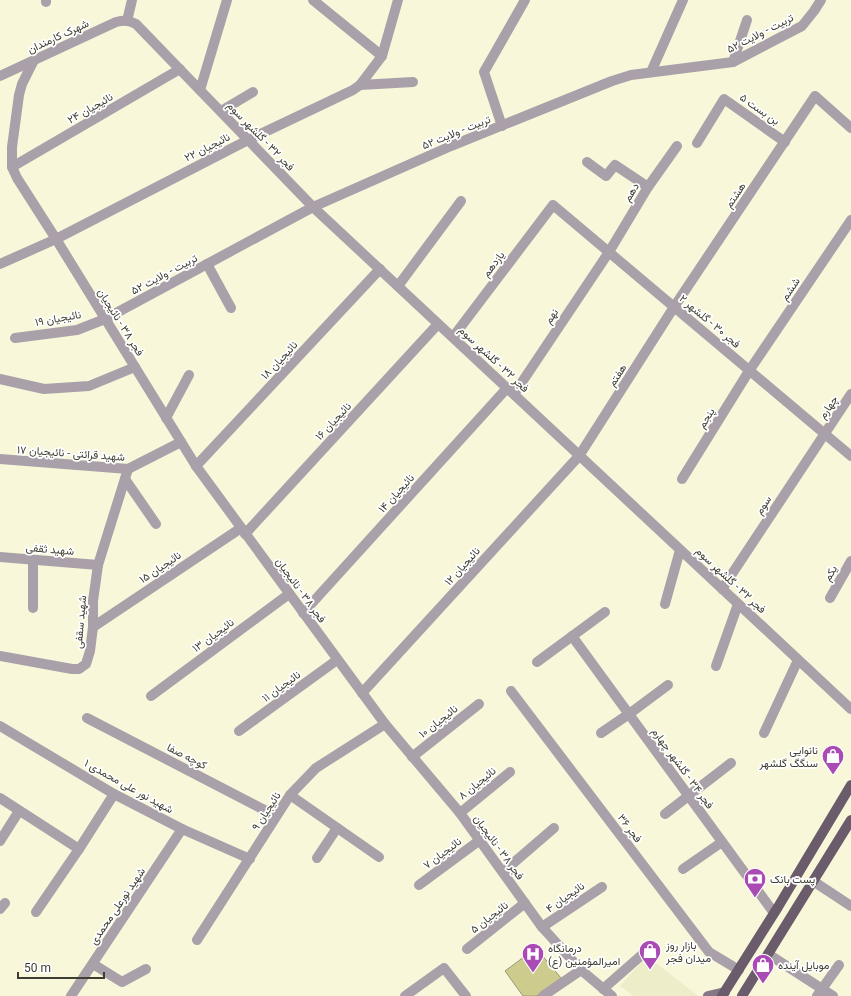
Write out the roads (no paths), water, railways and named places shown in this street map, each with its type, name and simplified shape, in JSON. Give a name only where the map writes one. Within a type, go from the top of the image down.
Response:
[{"type":"main road","points":[[708,996],[724,994],[851,785]]},
{"type":"main road","points":[[742,996],[851,820]]},
{"type":"street","points":[[128,21],[132,0]]},
{"type":"street","points":[[200,90],[227,0]]},
{"type":"street","points":[[313,0],[382,56],[398,0]]},
{"type":"street","points":[[502,126],[484,72],[525,0]]},
{"type":"street","points":[[651,72],[683,0]]},
{"type":"street","name":"تربیت - ولایت ۵۲","points":[[105,319],[313,207],[451,146],[612,81],[631,75],[733,62],[802,26],[821,0]]},
{"type":"street","points":[[733,62],[747,20]]},
{"type":"street","name":"شهرک کارمندان","points":[[0,76],[116,22],[128,21]]},
{"type":"street","name":"فجر ۳۲ - گلشهر سوم","points":[[128,21],[136,24],[313,207],[851,709]]},
{"type":"street","name":"نائیجیان ۲۲","points":[[0,264],[56,239],[248,140],[352,90],[360,85],[382,56]]},
{"type":"street","points":[[12,167],[12,147],[19,95],[22,84],[34,60]]},
{"type":"street","name":"نائیجیان ۲۴","points":[[12,167],[180,69]]},
{"type":"street","points":[[360,85],[413,82]]},
{"type":"street","points":[[221,111],[253,92]]},
{"type":"street","name":"هشتم","points":[[674,307],[815,96],[851,128]]},
{"type":"street","name":"بن بست ۵","points":[[697,143],[724,99],[785,142]]},
{"type":"street","name":"دهم","points":[[609,252],[648,188],[676,146]]},
{"type":"street","points":[[587,162],[606,176],[615,165],[648,188]]},
{"type":"street","name":"فجر ۳۸ - نائیجیان","points":[[12,167],[17,178],[196,466],[243,531],[385,724],[460,813],[542,927],[581,970],[612,996]]},
{"type":"street","points":[[398,286],[461,201]]},
{"type":"street","name":"فجر ۳۰ - گلشهر ۲","points":[[553,205],[851,456]]},
{"type":"street","name":"یازدهم","points":[[453,337],[553,205]]},
{"type":"street","name":"ششم","points":[[750,371],[851,220]]},
{"type":"street","name":"نهم","points":[[510,391],[609,252]]},
{"type":"street","points":[[207,264],[231,308]]},
{"type":"street","name":"نائیجیان ۱۸","points":[[196,466],[380,269]]},
{"type":"street","name":"هفتم","points":[[580,456],[674,307]]},
{"type":"street","name":"نائیجیان ۱۹","points":[[15,338],[78,330],[105,319]]},
{"type":"street","name":"نائیجیان ۱۶","points":[[243,531],[438,324]]},
{"type":"street","points":[[0,379],[44,389],[89,386],[135,367]]},
{"type":"street","name":"پنجم","points":[[682,479],[750,371]]},
{"type":"street","points":[[166,418],[188,376]]},
{"type":"street","name":"نائیجیان ۱۴","points":[[304,613],[510,391]]},
{"type":"street","name":"چهارم","points":[[824,434],[851,394]]},
{"type":"street","name":"سوم","points":[[722,589],[824,434]]},
{"type":"street","name":"شهید قرائتی - نائیجیان ۱۷","points":[[0,459],[127,474],[181,442]]},
{"type":"street","name":"نائیجیان ۱۲","points":[[362,694],[580,456]]},
{"type":"street","points":[[127,474],[156,524]]},
{"type":"street","name":"شهید سقفی","points":[[0,656],[72,669],[79,669],[86,664],[90,651],[93,627],[93,601],[98,565],[127,474]]},
{"type":"street","name":"نائیجیان ۱۵","points":[[93,627],[243,531]]},
{"type":"street","points":[[665,604],[680,550]]},
{"type":"street","name":"شهید ثقفی","points":[[0,557],[98,565]]},
{"type":"street","points":[[33,560],[33,608]]},
{"type":"street","name":"یکم","points":[[830,598],[851,561]]},
{"type":"street","name":"نائیجیان ۱۳","points":[[150,696],[289,594]]},
{"type":"street","points":[[716,666],[738,604]]},
{"type":"street","points":[[537,662],[605,612]]},
{"type":"street","name":"فجر ۳۴ - گلشهر چهارم","points":[[572,636],[774,913]]},
{"type":"street","name":"نائیجیان ۱۱","points":[[239,731],[338,660]]},
{"type":"street","points":[[764,733],[798,660]]},
{"type":"street","points":[[601,733],[668,685]]},
{"type":"street","name":"فجر ۳۶","points":[[511,691],[709,952],[739,970]]},
{"type":"street","name":"نائیجیان ۱۰","points":[[412,757],[479,704]]},
{"type":"street","name":"کوچه صفا","points":[[87,718],[276,816]]},
{"type":"street","name":"نائیجیان ۹","points":[[197,940],[290,796],[316,768],[385,724]]},
{"type":"street","name":"شهید نور علی محمدی ۱","points":[[0,726],[114,794],[182,829],[250,859]]},
{"type":"street","points":[[665,814],[731,763]]},
{"type":"street","name":"نائیجیان ۸","points":[[460,813],[510,772]]},
{"type":"street","points":[[36,912],[114,794]]},
{"type":"street","points":[[290,796],[379,856]]},
{"type":"street","points":[[0,798],[79,849]]},
{"type":"street","points":[[0,841],[19,811]]},
{"type":"street","points":[[317,858],[336,828]]},
{"type":"street","points":[[503,872],[554,828]]},
{"type":"street","name":"شهید نورعلی محمدی","points":[[71,996],[182,829]]},
{"type":"street","name":"نائیجیان ۷","points":[[419,885],[480,840]]},
{"type":"street","points":[[683,869],[722,842]]},
{"type":"street","points":[[813,881],[851,906]]},
{"type":"street","name":"نائیجیان ۴","points":[[542,927],[602,886]]},
{"type":"street","name":"نائیجیان ۵","points":[[467,949],[525,903]]},
{"type":"street","points":[[603,989],[644,953]]},
{"type":"street","points":[[768,954],[820,992],[833,996]]},
{"type":"street","points":[[93,964],[122,982],[146,969]]},
{"type":"street","points":[[820,992],[839,965]]},
{"type":"street","points":[[405,996],[444,968],[466,996]]},
{"type":"street","points":[[543,996],[581,970]]},
{"type":"place","name":"نانوایی سنگگ گلشهر","points":[[833,776]]},
{"type":"place","name":"پست بانک","points":[[755,898]]},
{"type":"place","name":"بازار روز میدان فجر","points":[[650,970]]},
{"type":"place","name":"درمانگاه امیرالمؤمنین (ع)","points":[[533,974]]},
{"type":"place","name":"موبایل آینده","points":[[763,984]]}]
